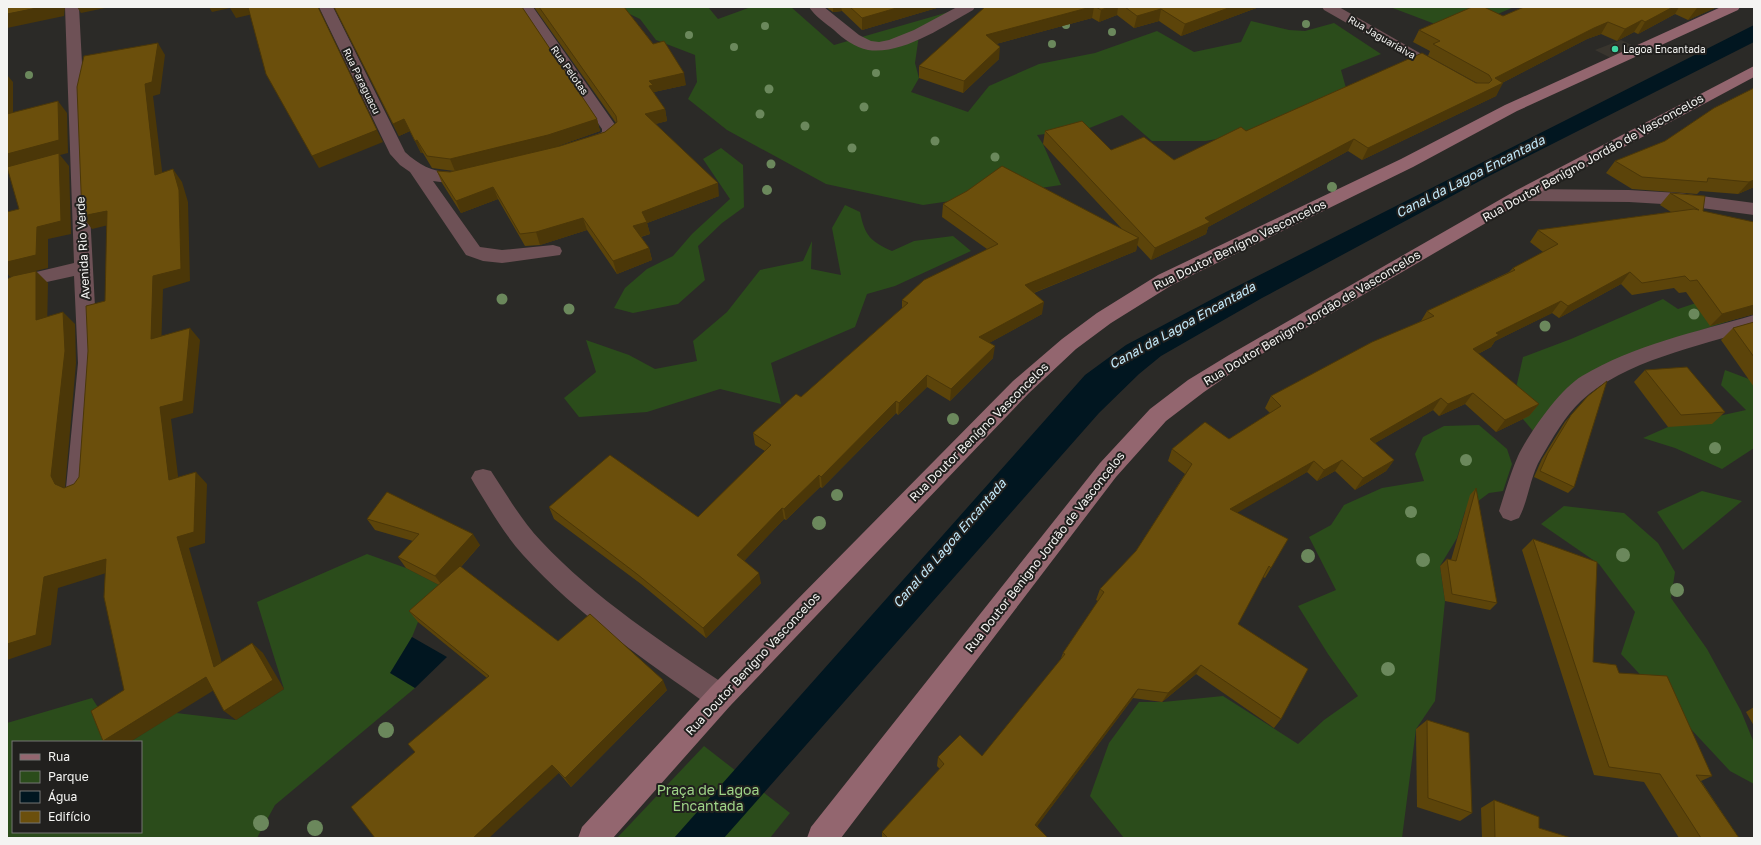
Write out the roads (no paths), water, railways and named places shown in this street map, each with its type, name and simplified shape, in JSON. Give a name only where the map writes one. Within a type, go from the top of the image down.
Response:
[{"type":"main road","name":"Rua Doutor Benígno Vasconcelos","points":[[594,838],[720,697],[1021,387],[1069,344],[1110,314],[1165,280],[1407,163],[1511,108],[1733,7]]},
{"type":"main road","name":"Rua Doutor Benigno Jordão de Vasconcelos","points":[[833,834],[1108,470],[1158,415],[1196,386],[1236,360],[1521,196],[1754,71]]},
{"type":"street","name":"Avenida Rio Verde","points":[[72,7],[71,159],[84,267],[88,363],[78,488]]},
{"type":"street","name":"Rua Paraguacu","points":[[326,7],[398,154],[406,164],[418,172]]},
{"type":"street","name":"Rua Pelotas","points":[[526,7],[610,129],[610,134],[602,139],[573,148]]},
{"type":"street","points":[[816,7],[857,39],[868,45],[878,47],[890,45],[905,39],[968,7]]},
{"type":"street","name":"Rua Jaguariaiva","points":[[1330,7],[1452,77]]},
{"type":"street","points":[[418,172],[432,177],[455,178],[481,172]]},
{"type":"street","points":[[418,172],[473,251],[486,256],[501,257],[553,251]]},
{"type":"street","points":[[1521,196],[1636,196],[1680,199],[1754,209]]},
{"type":"street","points":[[7,287],[19,282],[84,267]]},
{"type":"street","points":[[1511,511],[1529,457],[1555,417],[1572,396],[1589,382],[1641,356],[1754,322]]},
{"type":"street","points":[[483,478],[531,547],[585,600],[624,630],[720,697]]},
{"type":"water","name":"Canal da Lagoa Encantada","points":[[1754,25],[1754,42],[1489,176],[1262,298],[1161,356],[1139,374],[1099,413],[724,838],[674,838],[1085,375],[1126,345],[1218,296]]},
{"type":"water","points":[[412,637],[447,657],[415,688],[390,673]]},
{"type":"place","name":"Lagoa Encantada","points":[[1615,49]]},
{"type":"park label","name":"Praça de Lagoa Encantada","points":[[708,798]]}]
